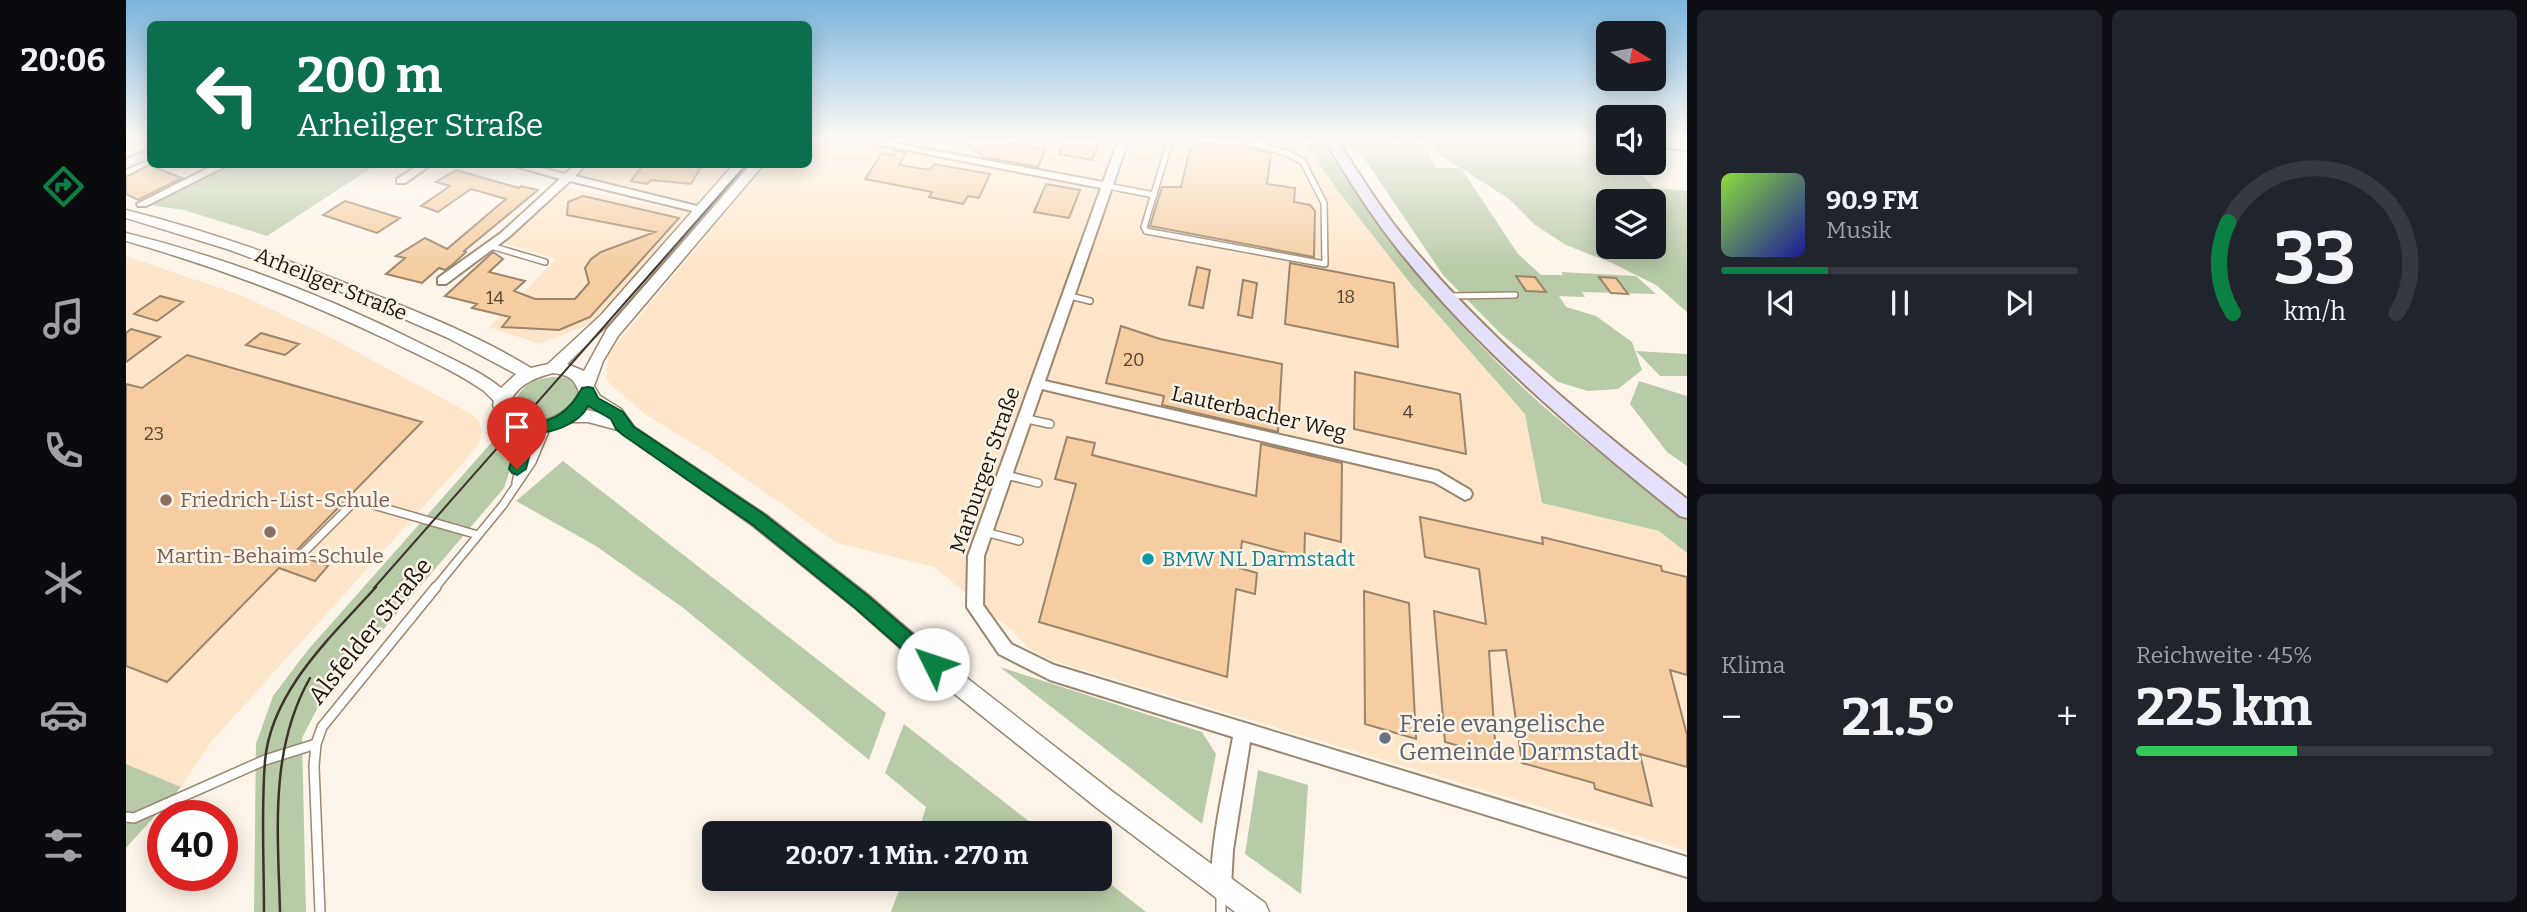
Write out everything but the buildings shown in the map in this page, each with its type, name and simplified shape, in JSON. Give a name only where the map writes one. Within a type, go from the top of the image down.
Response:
[{"type":"main road","points":[[1357,184],[1445,296],[1523,375],[1623,461],[1687,510]]},
{"type":"street","points":[[142,204],[184,184]]},
{"type":"street","points":[[442,281],[491,246],[561,184]]},
{"type":"street","points":[[590,184],[701,210]]},
{"type":"street","points":[[553,368],[606,318],[724,184]]},
{"type":"street","points":[[517,426],[547,426],[579,409],[595,361],[612,333],[741,184]]},
{"type":"street","points":[[1095,184],[1108,186]]},
{"type":"street","name":"Marburger Straße","points":[[1108,186],[976,556],[975,607],[1005,649],[1050,672],[1687,867]]},
{"type":"street","name":"Arheilger Straße","points":[[126,214],[213,238],[373,299],[443,329],[528,374]]},
{"type":"street","name":"Arheilger Straße","points":[[126,237],[187,253],[313,301],[420,350],[486,385],[502,399],[501,412],[505,418],[517,426]]},
{"type":"street","points":[[502,399],[508,389],[528,374],[553,368],[574,372],[587,388],[593,401],[618,416],[621,425]]},
{"type":"street","name":"Lauterbacher Weg","points":[[1039,384],[1438,477],[1465,494]]},
{"type":"street","points":[[570,416],[588,416],[621,425],[759,520],[861,601],[933,664],[1105,800],[1256,912]]},
{"type":"street","points":[[1221,886],[1223,850],[1243,732]]},
{"type":"lane","points":[[1157,184],[1144,227],[1146,231],[1325,264],[1324,204],[1314,184]]},
{"type":"lane","points":[[1108,186],[1154,195]]},
{"type":"lane","points":[[491,246],[545,262]]},
{"type":"lane","points":[[1445,296],[1515,295]]},
{"type":"lane","points":[[1070,296],[1090,301]]},
{"type":"lane","points":[[1027,419],[1050,424]]},
{"type":"lane","name":"Alsfelder Straße","points":[[516,484],[526,436],[517,426]]},
{"type":"lane","name":"Alsfelder Straße","points":[[320,912],[316,744],[322,727],[503,505],[532,462],[547,426]]},
{"type":"lane","points":[[1006,475],[1038,483]]},
{"type":"lane","points":[[301,555],[356,500],[417,520],[432,521],[478,535]]},
{"type":"lane","points":[[985,532],[1019,541]]},
{"type":"lane","points":[[126,817],[134,818],[265,760],[316,744]]},
{"type":"lane","points":[[1221,886],[1221,912]]},
{"type":"shaded area","points":[[608,184],[1332,184],[1410,283],[1525,414],[1542,503],[1659,531],[1687,553],[1687,851],[1051,660],[1029,649],[1012,631],[934,567],[837,543],[710,454],[646,415],[606,379],[608,354],[727,211]]},
{"type":"shaded area","points":[[565,187],[691,213],[590,324],[539,344],[489,327],[556,259],[505,243]]},
{"type":"shaded area","points":[[126,256],[243,296],[324,334],[471,414],[479,421],[482,431],[479,443],[471,454],[211,742],[181,787],[126,764]]},
{"type":"green space","points":[[192,184],[348,184],[267,236],[184,210],[149,205]]},
{"type":"green space","points":[[1333,184],[1350,184],[1433,293],[1532,396],[1687,521],[1687,553],[1659,531],[1542,503],[1525,414],[1410,283]]},
{"type":"green space","points":[[1381,184],[1471,184],[1518,254],[1541,275],[1563,275],[1561,272],[1636,276],[1656,294],[1582,292],[1585,297],[1559,296],[1566,307],[1596,316],[1632,342],[1642,370],[1618,389],[1588,391],[1558,382],[1500,333],[1443,275]]},
{"type":"green space","points":[[1485,184],[1650,184],[1654,188],[1665,189],[1596,189],[1596,257],[1566,245],[1535,225],[1509,199]]},
{"type":"green space","points":[[1666,189],[1687,191],[1687,312],[1656,285],[1602,259],[1666,259]]},
{"type":"green space","points":[[1636,351],[1687,354],[1687,376],[1660,376]]},
{"type":"green space","points":[[540,379],[569,379],[578,390],[571,407],[556,417],[547,419],[537,420],[519,415],[515,401],[523,389]]},
{"type":"green space","points":[[1639,381],[1687,396],[1687,466],[1667,452],[1630,404]]},
{"type":"green space","points":[[507,425],[518,433],[517,449],[504,488],[319,705],[302,738],[306,912],[254,912],[256,744],[273,696],[307,651]]},
{"type":"green space","points":[[563,461],[886,713],[869,760],[682,607],[596,546],[516,501]]},
{"type":"green space","points":[[1000,667],[1202,732],[1216,754],[1202,824]]},
{"type":"green space","points":[[904,724],[1029,821],[922,821],[926,807],[885,773]]},
{"type":"green space","points":[[126,764],[181,787],[169,800],[147,800],[147,825],[126,848]]},
{"type":"green space","points":[[1258,770],[1308,785],[1301,894],[1245,854]]},
{"type":"green space","points":[[1112,885],[1146,912],[891,912],[899,891],[1112,891]]},
{"type":"tram line","points":[[374,588],[730,184]]},
{"type":"tram line","points":[[264,912],[263,799],[265,761],[270,735],[279,711],[306,666],[376,587]]},
{"type":"tram line","points":[[280,912],[278,822],[282,763],[297,705],[310,678]]},
{"type":"place","name":"Friedrich-List-Schule","points":[[166,500]]},
{"type":"place","name":"Martin-Behaim-Schule","points":[[270,532]]},
{"type":"place","name":"BMW NL Darmstadt","points":[[1148,559]]},
{"type":"place","name":"Freie evangelische Gemeinde Darmstadt","points":[[1385,738]]},
{"type":"route","points":[[517,469],[526,436],[517,426],[536,428],[560,422],[579,409],[588,392],[593,401],[618,416],[621,425],[628,431],[759,520],[861,601],[933,664]]}]
